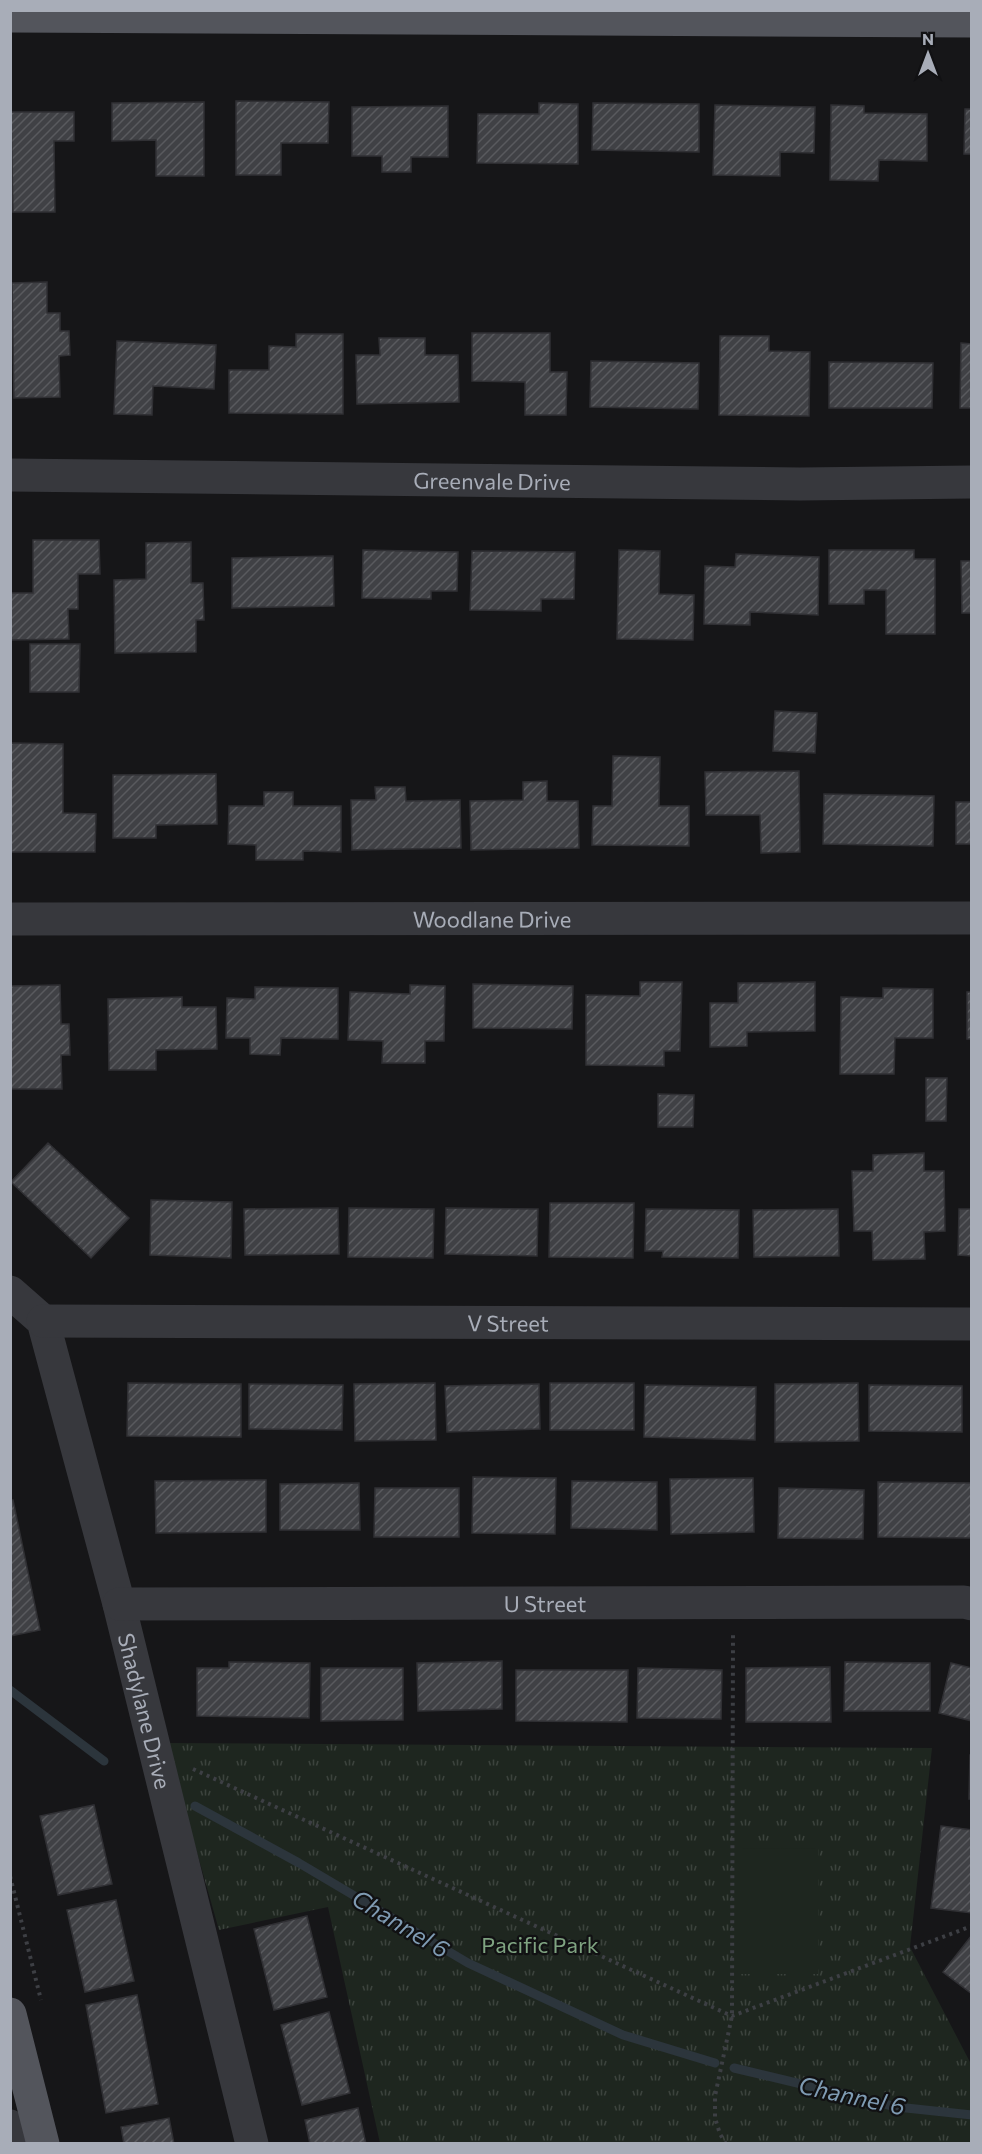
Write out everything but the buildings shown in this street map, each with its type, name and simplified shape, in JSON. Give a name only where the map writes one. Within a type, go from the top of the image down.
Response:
[{"type":"main road","points":[[10,16],[321,15],[972,21]]},
{"type":"main road","points":[[10,2014],[43,2144]]},
{"type":"street","name":"Greenvale Drive","points":[[10,475],[800,484],[972,482]]},
{"type":"street","name":"Woodlane Drive","points":[[10,919],[972,918]]},
{"type":"street","points":[[10,1292],[43,1321]]},
{"type":"street","name":"V Street","points":[[43,1321],[972,1324]]},
{"type":"street","name":"Shadylane Drive","points":[[43,1321],[118,1604],[252,2144]]},
{"type":"street","name":"U Street","points":[[118,1604],[964,1602],[972,1604]]},
{"type":"street","points":[[10,2126],[15,2144]]},
{"type":"path","points":[[726,2144],[715,2118],[715,2096],[732,2016],[733,1603]]},
{"type":"path","points":[[160,1772],[192,1768],[732,2016],[972,1926]]},
{"type":"green space","name":"Pacific Park","points":[[166,1743],[932,1748],[910,1947],[971,2064],[971,2143],[380,2143],[328,1907],[219,1930]]},
{"type":"green space","points":[[739,1848],[818,1849],[818,1974],[739,1974]]},
{"type":"waterway","name":"Channel 6","points":[[10,1690],[104,1761]]},
{"type":"waterway","name":"Channel 6","points":[[195,1806],[299,1863],[468,1963],[623,2035],[715,2063]]},
{"type":"waterway","name":"Channel 6","points":[[734,2068],[897,2107],[972,2115]]}]
